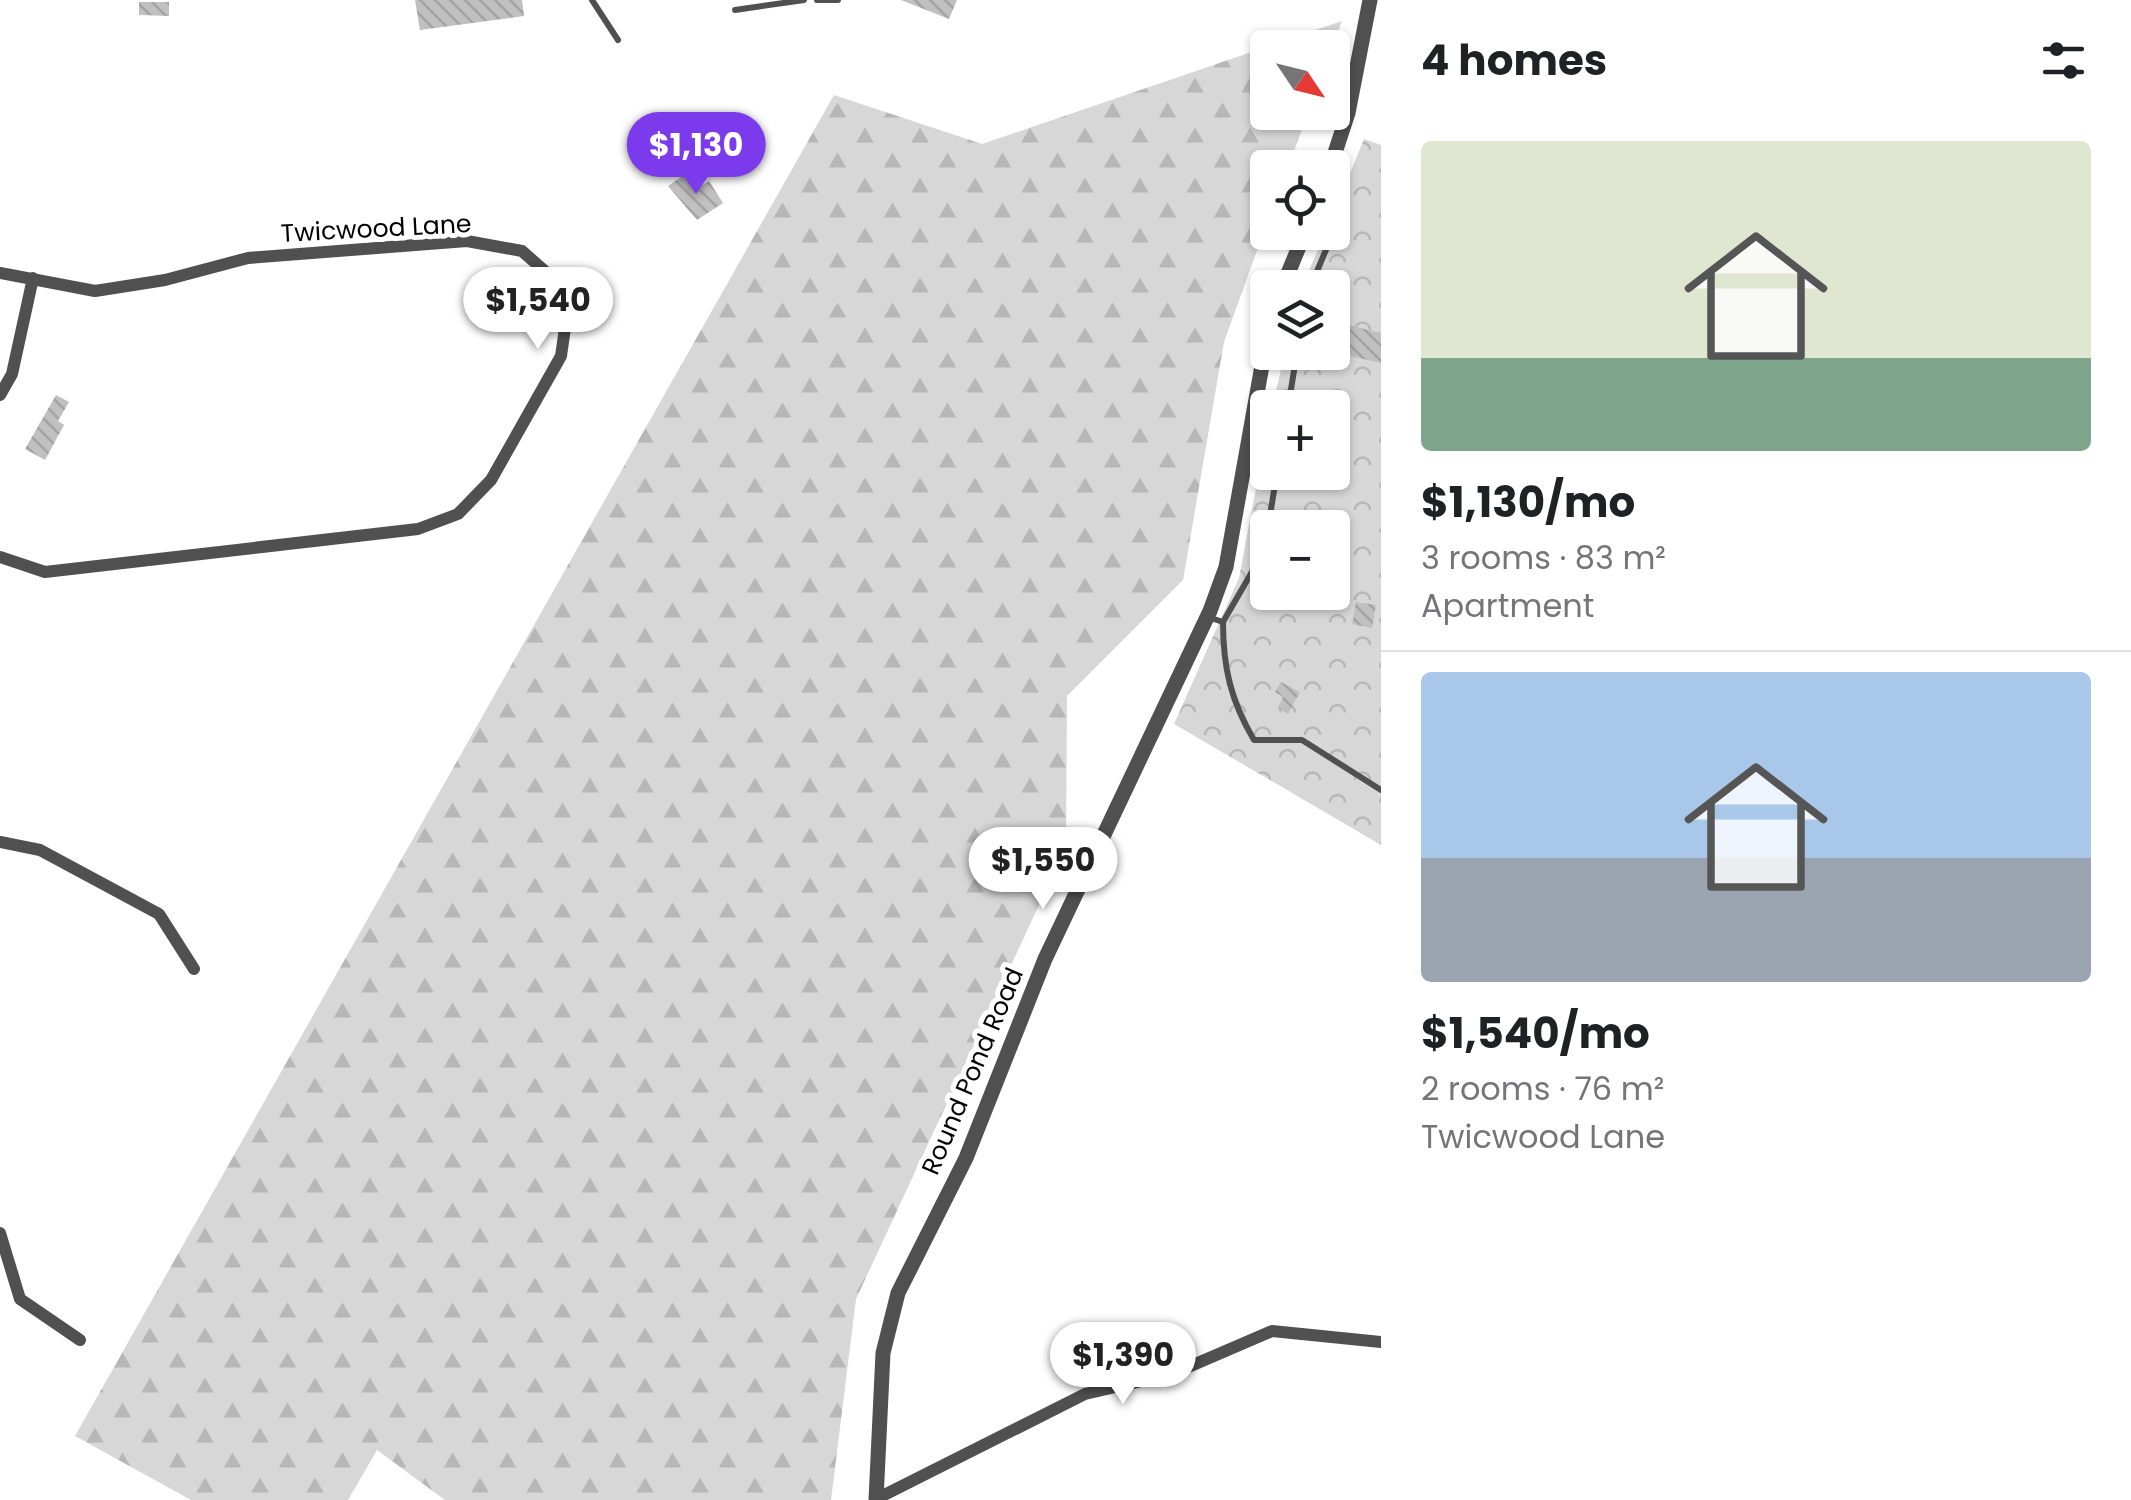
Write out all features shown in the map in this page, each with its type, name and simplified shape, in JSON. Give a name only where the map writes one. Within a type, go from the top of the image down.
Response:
[{"type":"street","points":[[1336,150],[1348,113],[1370,0]]},
{"type":"street","name":"Twicwood Lane","points":[[0,273],[95,291],[165,280],[248,258],[467,241],[522,252],[556,281],[567,314],[561,356],[491,480],[458,514],[418,529],[45,572],[0,557]]},
{"type":"street","points":[[0,396],[12,374],[33,278]]},
{"type":"street","name":"Round Pond Road","points":[[876,1500],[884,1354],[898,1293],[966,1158],[1046,958],[1207,617],[1226,567],[1261,370]]},
{"type":"street","points":[[0,842],[40,850],[160,914],[194,970]]},
{"type":"street","points":[[0,1234],[20,1299],[80,1340]]},
{"type":"street","points":[[876,1500],[1085,1394],[1172,1374],[1272,1331],[1381,1342]]},
{"type":"lane","points":[[592,0],[618,40]]},
{"type":"lane","points":[[734,10],[804,0]]},
{"type":"lane","points":[[818,0],[838,0]]},
{"type":"lane","points":[[1250,576],[1224,622],[1223,657],[1233,705],[1254,740],[1302,740],[1381,790]]},
{"type":"lane","points":[[1207,617],[1224,622]]},
{"type":"green space","points":[[1342,21],[1339,30],[1316,30]]},
{"type":"green space","points":[[1250,52],[1250,130],[1302,130],[1294,150],[1250,150],[1250,250],[1257,250],[1224,342],[1183,580],[1067,696],[1066,847],[856,1299],[831,1500],[445,1500],[377,1450],[348,1500],[191,1500],[75,1436],[834,95],[982,144]]},
{"type":"green space","points":[[1364,139],[1381,145],[1381,845],[1174,724],[1239,578],[1250,520],[1250,610],[1350,610],[1350,510],[1252,510],[1256,490],[1350,490],[1350,390],[1276,390],[1281,370],[1350,370],[1350,270],[1309,270],[1318,250],[1350,250],[1350,173]]},
{"type":"building","points":[[415,0],[522,0],[524,16],[420,30]]},
{"type":"building","points":[[901,0],[957,0],[949,19]]},
{"type":"building","points":[[139,2],[169,2],[169,16],[139,15]]},
{"type":"building","points":[[684,175],[694,190],[709,181],[723,203],[697,220],[668,186]]},
{"type":"building","points":[[1350,325],[1381,333],[1381,363],[1350,356]]},
{"type":"building","points":[[56,395],[69,402],[58,421],[64,425],[45,460],[25,449]]},
{"type":"building","points":[[1356,602],[1376,605],[1372,628],[1352,624]]},
{"type":"building","points":[[1281,682],[1300,692],[1288,714],[1278,708],[1283,697],[1275,692]]}]
